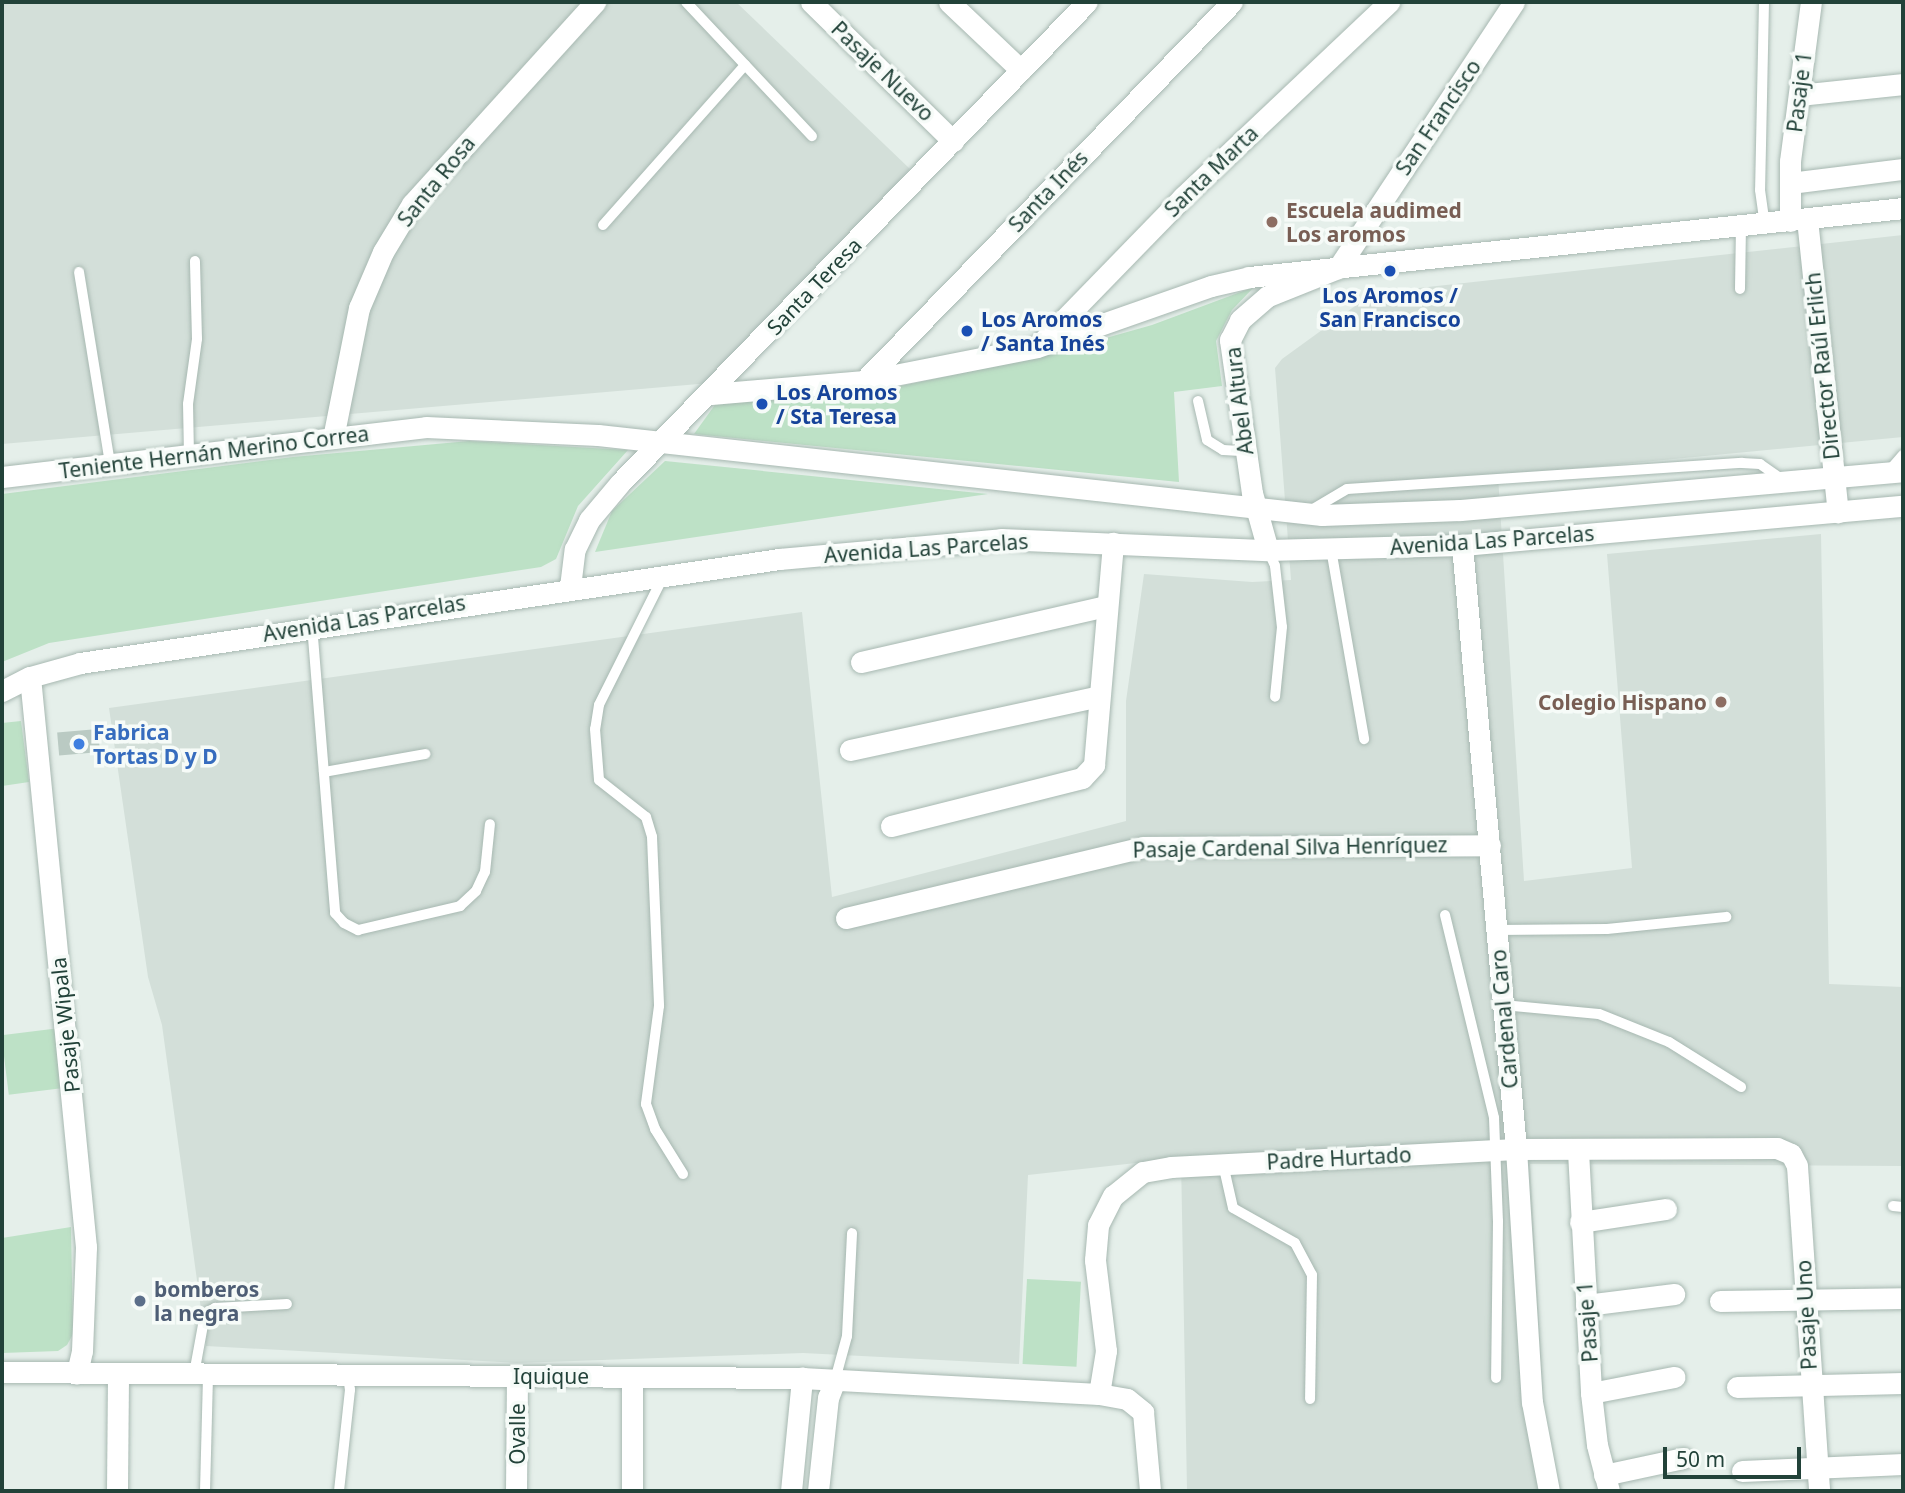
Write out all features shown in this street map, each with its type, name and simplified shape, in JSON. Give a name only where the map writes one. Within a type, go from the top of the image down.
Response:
[{"type":"street","name":"Santa Rosa","points":[[333,438],[359,309],[383,252],[412,204],[595,2]]},
{"type":"street","name":"Pasaje Nuevo","points":[[811,2],[953,141]]},
{"type":"street","points":[[949,2],[1021,70]]},
{"type":"street","name":"Santa Teresa","points":[[570,587],[575,549],[589,520],[1087,2]]},
{"type":"street","name":"Santa Inés","points":[[864,381],[1232,2]]},
{"type":"street","name":"Santa Marta","points":[[1037,347],[1183,197],[1390,2]]},
{"type":"street","name":"San Francisco","points":[[1338,268],[1514,2]]},
{"type":"street","name":"Pasaje 1","points":[[1798,220],[1790,183],[1811,2]]},
{"type":"street","points":[[1799,95],[1903,80]]},
{"type":"street","points":[[1790,183],[1903,169]]},
{"type":"street","points":[[711,394],[864,381],[1037,347],[1211,286],[1338,268],[1903,208]]},
{"type":"street","name":"Director Raúl Erlich","points":[[1798,220],[1838,512]]},
{"type":"street","name":"Abel Altura","points":[[1268,551],[1255,510],[1230,340],[1235,330],[1268,296],[1338,268]]},
{"type":"street","name":"Teniente Hernán Merino Correa","points":[[2,477],[426,427]]},
{"type":"street","name":"Avenida Las Parcelas","points":[[426,427],[539,430],[1305,514],[1460,510],[1896,471]]},
{"type":"street","name":"Avenida Las Parcelas","points":[[2,691],[30,677],[80,663],[312,625],[665,573],[1001,539],[1268,551],[1462,545],[1903,506]]},
{"type":"street","points":[[891,826],[1082,778],[1094,765],[1097,750],[1096,697],[1113,543]]},
{"type":"street","name":"Cardenal Caro","points":[[1462,545],[1503,1005],[1506,1150],[1532,1402],[1549,1491]]},
{"type":"street","points":[[862,662],[1105,606]]},
{"type":"street","name":"Pasaje Wipala","points":[[30,677],[86,1247],[82,1351],[77,1373]]},
{"type":"street","points":[[850,750],[1096,697]]},
{"type":"street","name":"Pasaje Cardenal Silva Henríquez","points":[[846,918],[1143,847],[1490,845]]},
{"type":"street","name":"Padre Hurtado","points":[[1099,1394],[1106,1351],[1095,1242],[1101,1215],[1122,1186],[1143,1172],[1223,1164],[1506,1150],[1777,1148]]},
{"type":"street","name":"Pasaje Uno","points":[[1777,1148],[1791,1154],[1797,1166],[1819,1491]]},
{"type":"street","name":"Pasaje 1","points":[[1578,1151],[1591,1393],[1607,1483]]},
{"type":"street","points":[[1580,1222],[1666,1209]]},
{"type":"street","points":[[1586,1306],[1674,1294]]},
{"type":"street","points":[[1720,1301],[1903,1298]]},
{"type":"street","name":"Iquique","points":[[2,1372],[802,1378],[1099,1394],[1127,1399],[1143,1412],[1150,1491]]},
{"type":"street","points":[[117,1491],[118,1373]]},
{"type":"street","name":"Ovalle","points":[[516,1491],[517,1376]]},
{"type":"street","points":[[632,1377],[632,1491]]},
{"type":"street","points":[[1591,1393],[1674,1377]]},
{"type":"street","points":[[791,1491],[802,1378]]},
{"type":"street","points":[[818,1491],[828,1398],[835,1380]]},
{"type":"street","points":[[1737,1387],[1903,1383]]},
{"type":"street","points":[[1607,1483],[1683,1458]]},
{"type":"street","points":[[1742,1471],[1816,1465],[1903,1464]]},
{"type":"lane","points":[[686,2],[813,136]]},
{"type":"lane","points":[[1764,2],[1760,190],[1765,224]]},
{"type":"lane","points":[[603,225],[745,65]]},
{"type":"lane","points":[[1740,289],[1741,227]]},
{"type":"lane","points":[[189,455],[188,404],[197,339],[195,261]]},
{"type":"lane","points":[[79,272],[110,464]]},
{"type":"lane","points":[[1198,401],[1207,440],[1223,450],[1245,451]]},
{"type":"lane","points":[[1896,471],[1903,455]]},
{"type":"lane","points":[[1331,549],[1364,739]]},
{"type":"lane","points":[[1268,551],[1275,566],[1282,627],[1275,697]]},
{"type":"lane","points":[[665,573],[599,705],[595,729],[598,780],[646,817],[652,837],[659,1006],[646,1104],[655,1129],[683,1174]]},
{"type":"lane","points":[[312,625],[335,913],[358,930],[460,906],[476,891],[485,872],[491,824]]},
{"type":"lane","points":[[324,772],[425,754]]},
{"type":"lane","points":[[1445,915],[1494,1118],[1506,1150],[1496,1378]]},
{"type":"lane","points":[[1497,930],[1607,929],[1726,917]]},
{"type":"lane","points":[[1503,1005],[1599,1014],[1669,1042],[1741,1087]]},
{"type":"lane","points":[[1223,1164],[1233,1208],[1295,1243],[1311,1275],[1310,1399]]},
{"type":"lane","points":[[835,1380],[847,1336],[852,1233]]},
{"type":"lane","points":[[205,1491],[201,1374],[205,1314],[215,1308],[287,1304]]},
{"type":"lane","points":[[339,1491],[350,1390],[348,1375]]},
{"type":"shaded area","points":[[2,2],[736,2],[910,169],[710,383],[2,444]]},
{"type":"shaded area","points":[[1903,235],[1903,437],[1498,476],[1524,881],[1632,868],[1607,554],[1821,534],[1829,984],[1903,987],[1903,1166],[1530,1164],[1546,1441],[1561,1491],[1187,1491],[1181,1158],[1028,1175],[1019,1364],[803,1353],[517,1363],[206,1346],[162,1025],[148,977],[109,708],[802,612],[832,897],[1126,821],[1126,701],[1144,574],[1252,582],[1291,580],[1275,368],[1282,359],[1373,293]]},
{"type":"green space","points":[[1254,287],[1232,310],[1216,341],[1222,386],[1174,392],[1179,482],[694,434],[717,402],[857,395],[1035,358],[1152,325]]},
{"type":"green space","points":[[469,441],[628,450],[578,506],[556,559],[541,567],[49,643],[2,662],[2,494],[293,457]]},
{"type":"green space","points":[[665,461],[988,494],[595,552],[612,511]]},
{"type":"green space","points":[[21,721],[29,782],[2,786],[2,723]]},
{"type":"green space","points":[[60,1028],[67,1088],[9,1095],[2,1035]]},
{"type":"green space","points":[[71,1227],[73,1334],[67,1345],[58,1351],[2,1353],[2,1238]]},
{"type":"green space","points":[[1027,1279],[1081,1282],[1076,1367],[1023,1364]]},
{"type":"building","name":"Fabrica Tortas D y D","points":[[98,729],[100,752],[59,755],[57,733]]},
{"type":"place","name":"Escuela audimed Los aromos","points":[[1272,222]]},
{"type":"place","name":"Los Aromos / San Francisco","points":[[1390,271]]},
{"type":"place","name":"Los Aromos / Santa Inés","points":[[967,331]]},
{"type":"place","name":"Los Aromos / Sta Teresa","points":[[762,404]]},
{"type":"place","name":"Colegio Hispano","points":[[1721,702]]},
{"type":"place","name":"Fabrica Tortas D y D","points":[[79,744]]},
{"type":"place","name":"bomberos la negra","points":[[140,1301]]}]
